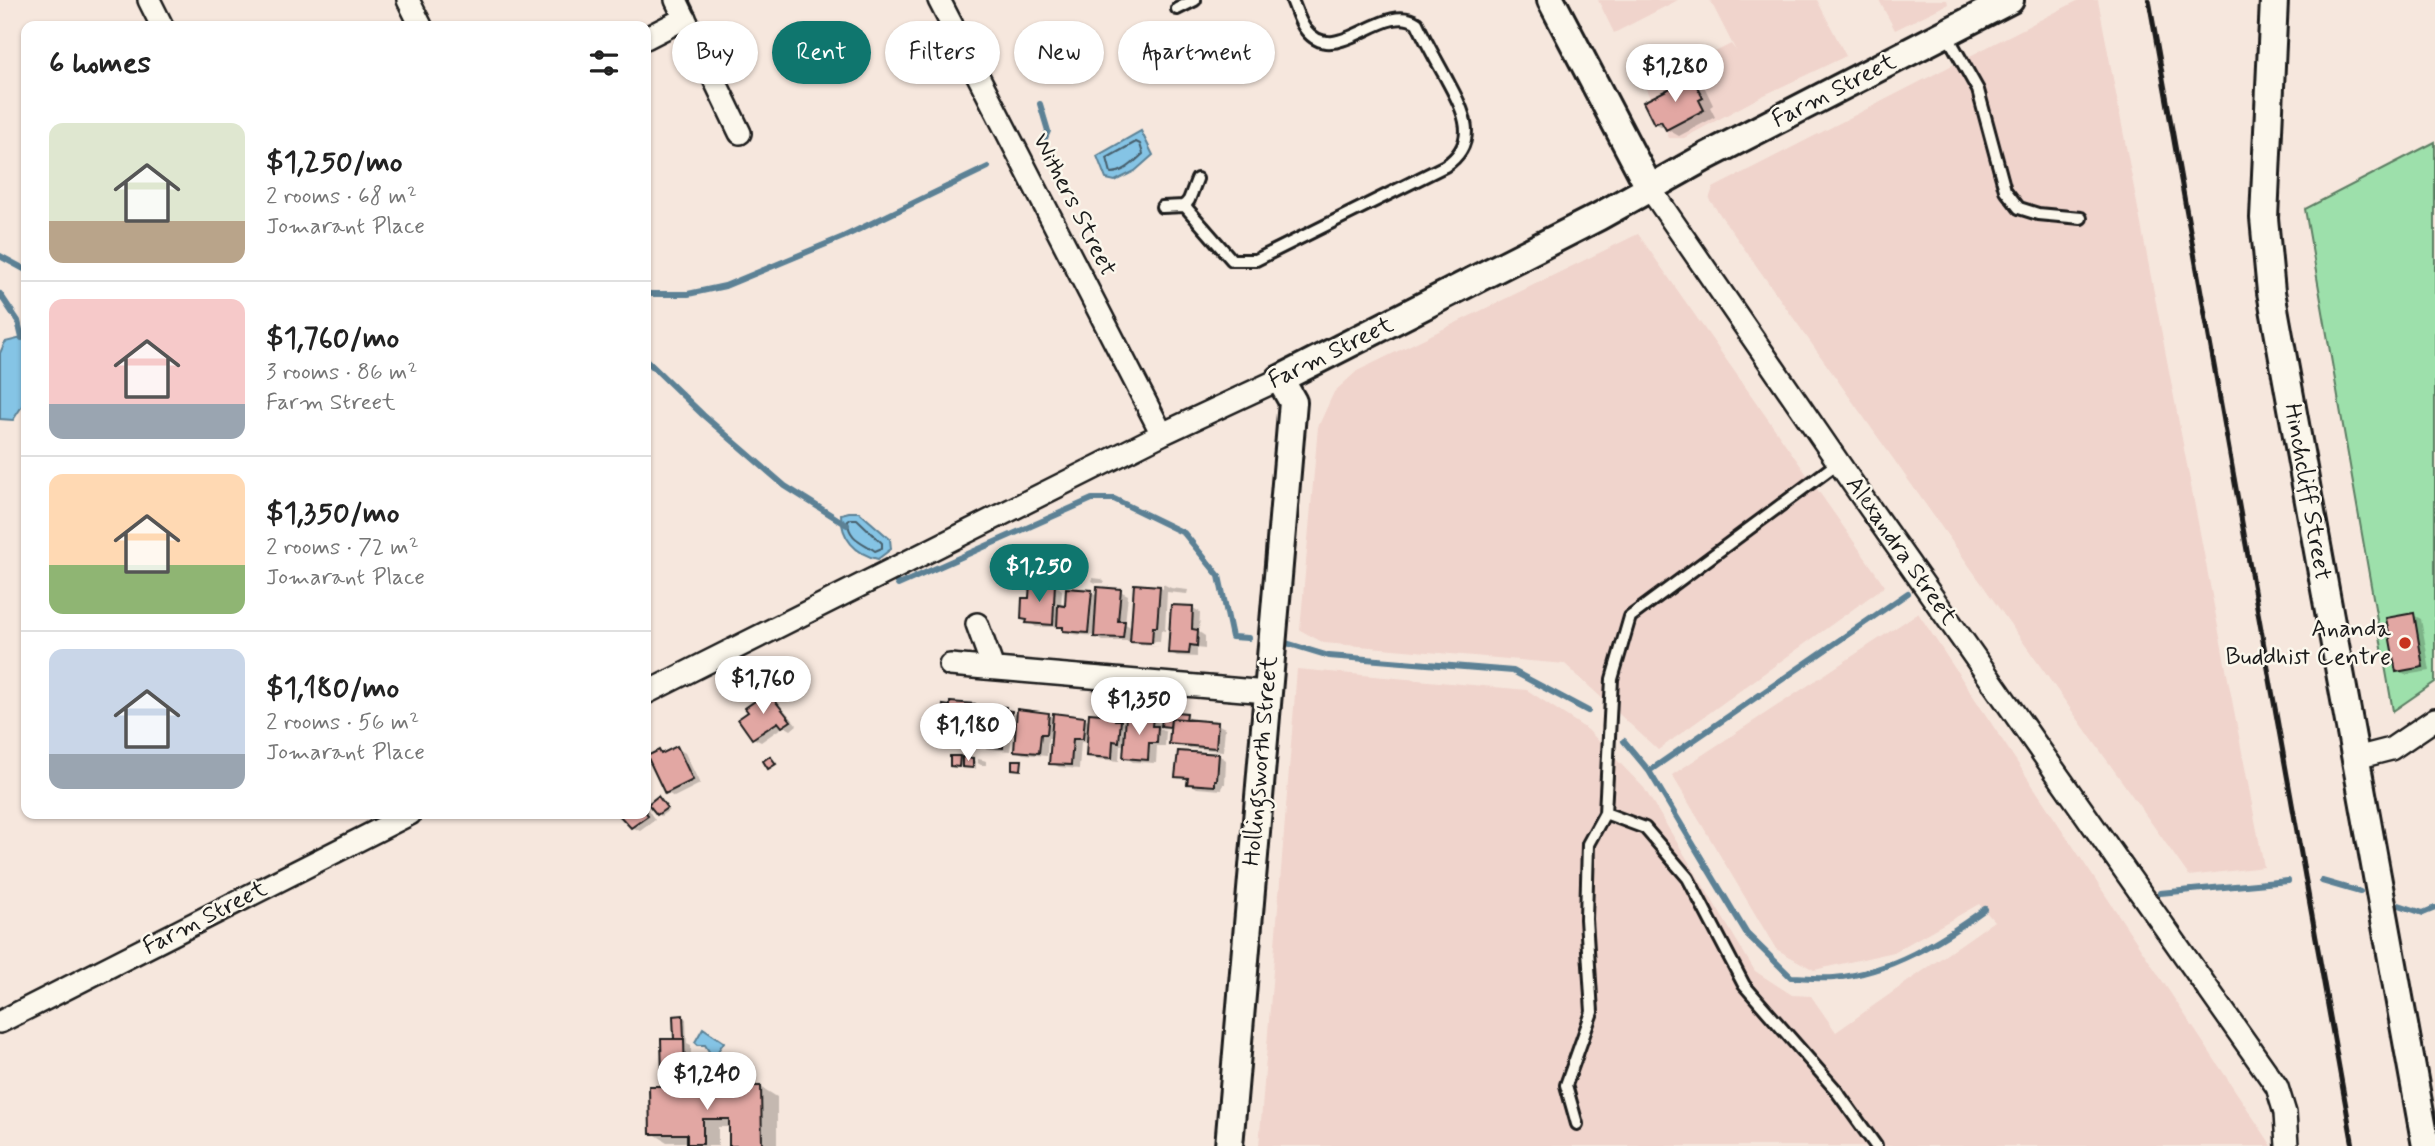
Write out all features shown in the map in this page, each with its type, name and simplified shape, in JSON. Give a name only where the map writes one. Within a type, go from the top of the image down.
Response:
[{"type":"street","points":[[149,0],[160,21]]},
{"type":"street","points":[[408,0],[418,21]]},
{"type":"street","name":"Withers Street","points":[[939,0],[1162,434]]},
{"type":"street","name":"Alexandra Street","points":[[1551,0],[1649,187],[2277,1087],[2285,1113],[2287,1146]]},
{"type":"street","name":"Hinchcliff Street","points":[[2274,0],[2264,218],[2271,292],[2426,1146]]},
{"type":"street","name":"Farm Street","points":[[651,690],[1162,434],[1280,379],[1598,217],[1649,187],[1947,33],[1994,4]]},
{"type":"street","points":[[651,34],[680,9],[740,133]]},
{"type":"street","name":"Hollingsworth Street","points":[[1229,1146],[1293,402],[1280,379]]},
{"type":"street","points":[[977,624],[993,668]]},
{"type":"street","points":[[950,665],[1267,692]]},
{"type":"street","points":[[2356,758],[2391,749],[2435,719]]},
{"type":"street","name":"Farm Street","points":[[0,1022],[401,819]]},
{"type":"lane","points":[[1177,9],[1195,0]]},
{"type":"lane","points":[[1184,205],[1232,260],[1256,260],[1445,166],[1456,158],[1462,148],[1466,131],[1464,112],[1417,23],[1410,15],[1403,12],[1384,14],[1335,39],[1317,39],[1306,30],[1292,0]]},
{"type":"lane","points":[[1947,33],[1978,90],[2005,190],[2019,208],[2038,214],[2081,218]]},
{"type":"lane","points":[[1162,207],[1184,205],[1189,200],[1197,180]]},
{"type":"lane","points":[[1577,1124],[1566,1085],[1592,1013],[1586,919],[1588,844],[1605,813],[1612,679],[1630,617],[1839,462]]},
{"type":"lane","points":[[1605,813],[1645,828],[1688,878],[1744,985],[1835,1089],[1875,1146]]},
{"type":"shaded area","points":[[1598,0],[1678,0],[1614,33]]},
{"type":"shaded area","points":[[1710,0],[1817,0],[1846,56],[1760,97],[1684,138],[1669,138],[1645,87],[1731,44],[1736,51]]},
{"type":"shaded area","points":[[1879,0],[1947,0],[1948,4],[1895,30]]},
{"type":"shaded area","points":[[2079,0],[2098,0],[2264,867],[2189,876],[1709,199],[1713,188]]},
{"type":"shaded area","points":[[1638,234],[1885,586],[1658,750],[1565,664],[1324,643],[1300,630],[1318,427],[1334,392],[1357,371]]},
{"type":"shaded area","points":[[1918,613],[2272,1146],[1259,1146],[1297,669],[1527,690],[1588,730],[1644,788],[1755,971],[1792,995],[1811,996],[1836,1032],[1994,921],[1979,904],[1894,952],[1814,970],[1776,949],[1672,775]]},
{"type":"green space","points":[[2435,142],[2435,682],[2393,711],[2305,209]]},
{"type":"water","points":[[1141,131],[1153,155],[1135,171],[1115,181],[1106,179],[1097,156]]},
{"type":"water","points":[[21,338],[21,408],[13,420],[0,419],[0,353],[5,342]]},
{"type":"water","points":[[859,512],[890,539],[891,549],[878,559],[856,549],[847,537],[842,523],[841,514]]},
{"type":"water","points":[[703,1028],[724,1042],[716,1054],[710,1053],[705,1045],[695,1042]]},
{"type":"building","points":[[1692,77],[1703,98],[1699,100],[1704,110],[1666,130],[1661,121],[1654,124],[1643,102]]},
{"type":"building","points":[[1045,573],[1057,574],[1056,582],[1044,581]]},
{"type":"building","points":[[1030,582],[1055,583],[1053,625],[1026,623],[1027,620],[1021,619],[1022,598],[1029,598]]},
{"type":"building","points":[[1134,584],[1160,586],[1157,627],[1153,627],[1152,643],[1130,642]]},
{"type":"building","points":[[1097,587],[1121,589],[1118,621],[1125,621],[1123,638],[1094,637]]},
{"type":"building","points":[[1066,588],[1092,590],[1088,633],[1063,631],[1063,627],[1057,627],[1058,605],[1065,606]]},
{"type":"building","points":[[1171,605],[1193,606],[1192,629],[1198,630],[1197,646],[1190,645],[1189,654],[1168,653]]},
{"type":"building","name":"Ananda Buddhist Centre","points":[[2414,613],[2423,667],[2396,672],[2386,618]]},
{"type":"building","points":[[768,692],[791,721],[782,727],[778,722],[752,739],[738,719],[748,712],[745,708]]},
{"type":"building","points":[[950,702],[975,704],[972,746],[946,744],[947,727],[941,727],[943,705],[950,706]]},
{"type":"building","points":[[980,705],[1006,707],[1006,710],[1012,711],[1010,733],[1004,732],[1003,748],[977,745]]},
{"type":"building","points":[[1017,709],[1049,713],[1047,734],[1041,734],[1039,753],[1014,751]]},
{"type":"building","points":[[1163,711],[1187,713],[1186,720],[1171,718],[1170,727],[1161,726]]},
{"type":"building","points":[[1053,713],[1085,717],[1083,739],[1073,739],[1071,765],[1049,764]]},
{"type":"building","points":[[1089,713],[1115,715],[1115,720],[1121,720],[1119,742],[1113,741],[1112,758],[1086,756]]},
{"type":"building","points":[[1126,716],[1153,718],[1152,726],[1158,726],[1157,743],[1149,743],[1148,760],[1123,758]]},
{"type":"building","points":[[1171,718],[1218,722],[1216,748],[1169,744]]},
{"type":"building","points":[[677,746],[693,780],[665,794],[651,764],[651,754],[659,750],[661,754]]},
{"type":"building","points":[[1178,751],[1219,754],[1215,786],[1187,784],[1188,778],[1175,777]]},
{"type":"building","points":[[770,756],[776,764],[768,769],[763,761]]},
{"type":"building","points":[[950,756],[960,756],[959,767],[950,766]]},
{"type":"building","points":[[962,757],[973,758],[973,768],[962,767]]},
{"type":"building","points":[[1012,760],[1022,760],[1021,770],[1012,769]]},
{"type":"building","points":[[658,796],[667,808],[657,815],[651,808],[651,802]]},
{"type":"building","points":[[623,819],[644,819],[631,828]]},
{"type":"building","points":[[683,1015],[684,1039],[674,1039],[673,1016]]},
{"type":"building","points":[[661,1039],[684,1039],[685,1075],[662,1076]]},
{"type":"building","points":[[684,1064],[708,1064],[708,1086],[685,1086]]},
{"type":"building","points":[[649,1086],[761,1086],[762,1146],[729,1146],[729,1119],[703,1119],[703,1144],[687,1144],[687,1134],[650,1134]]},
{"type":"waterway","points":[[1040,104],[1048,131],[1045,138]]},
{"type":"waterway","points":[[651,294],[688,294],[725,286],[843,237],[988,167]]},
{"type":"waterway","points":[[0,256],[21,267]]},
{"type":"waterway","points":[[0,294],[18,321],[21,334]]},
{"type":"waterway","points":[[651,365],[703,415],[785,486],[847,525]]},
{"type":"waterway","points":[[896,581],[898,585],[1092,499],[1114,499],[1184,533],[1219,576],[1232,637],[1248,638]]},
{"type":"waterway","points":[[1649,771],[1908,593]]},
{"type":"waterway","points":[[1283,642],[1329,656],[1513,671],[1588,711]]},
{"type":"waterway","points":[[1624,741],[1649,771],[1747,934],[1791,977],[1834,978],[1875,970],[1933,944],[1985,909]]},
{"type":"waterway","points":[[2160,893],[2288,881]]},
{"type":"waterway","points":[[2322,881],[2360,892]]},
{"type":"waterway","points":[[2396,904],[2423,913],[2435,908]]},
{"type":"railway","points":[[2149,0],[2353,1146]]},
{"type":"place","name":"Ananda Buddhist Centre","points":[[2405,643]]}]
